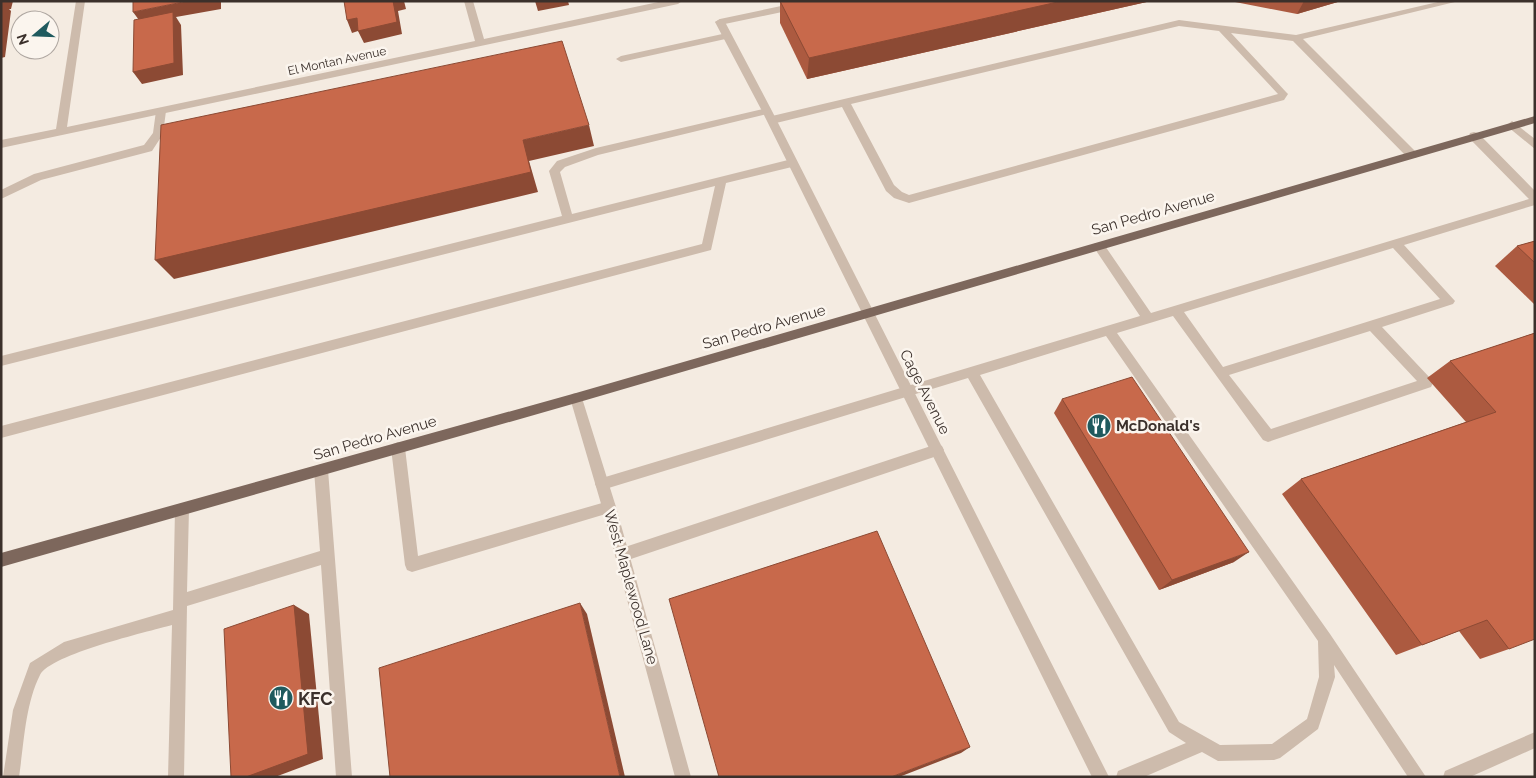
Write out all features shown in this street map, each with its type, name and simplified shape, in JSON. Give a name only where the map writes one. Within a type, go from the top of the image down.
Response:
[{"type":"main road","name":"San Pedro Avenue","points":[[1,560],[576,398],[1535,119]]},
{"type":"street","points":[[61,132],[81,1]]},
{"type":"street","points":[[468,1],[480,43]]},
{"type":"street","name":"El Montan Avenue","points":[[1,144],[678,1]]},
{"type":"street","name":"Cage Avenue","points":[[820,1],[720,22],[770,115],[792,163],[1101,777]]},
{"type":"street","points":[[568,219],[554,171],[561,164],[596,152],[770,115],[845,102],[1179,23],[1296,38],[1455,1]]},
{"type":"street","points":[[845,102],[890,188],[898,195],[909,199],[1280,98],[1282,94],[1222,28]]},
{"type":"street","points":[[621,59],[727,36]]},
{"type":"street","points":[[1296,38],[1412,155]]},
{"type":"street","points":[[1,195],[38,177],[148,148],[158,134],[161,111]]},
{"type":"street","points":[[1512,125],[1535,145]]},
{"type":"street","points":[[602,484],[907,393],[1535,200],[1474,136]]},
{"type":"street","points":[[1,361],[792,163]]},
{"type":"street","points":[[1,432],[708,247],[721,181]]},
{"type":"street","points":[[1220,373],[1448,301],[1396,244]]},
{"type":"street","points":[[1099,246],[1149,319]]},
{"type":"street","points":[[1176,311],[1268,436],[1427,383],[1372,324]]},
{"type":"street","points":[[1109,331],[1325,639],[1418,777]]},
{"type":"street","points":[[972,373],[1174,727],[1218,753],[1274,752],[1313,724],[1327,677],[1325,639]]},
{"type":"street","name":"West Maplewood Lane","points":[[576,398],[609,507],[684,777]]},
{"type":"street","points":[[398,448],[412,565],[609,507]]},
{"type":"street","points":[[622,556],[937,450]]},
{"type":"street","points":[[321,470],[344,777]]},
{"type":"street","points":[[176,777],[182,509]]},
{"type":"street","points":[[10,777],[21,710],[35,668],[64,650],[327,556]]},
{"type":"street","points":[[1451,777],[1535,740]]},
{"type":"street","points":[[1124,777],[1202,744]]},
{"type":"building","points":[[133,1],[188,1],[133,12]]},
{"type":"building","points":[[344,1],[393,1],[397,22],[358,31],[357,18],[347,20]]},
{"type":"building","points":[[780,1],[1062,1],[809,58]]},
{"type":"building","points":[[173,12],[174,63],[133,72],[134,20]]},
{"type":"building","points":[[562,41],[589,125],[523,140],[531,172],[155,260],[161,125]]},
{"type":"building","points":[[1535,241],[1535,263],[1517,246]]},
{"type":"building","points":[[1535,333],[1535,639],[1509,649],[1487,620],[1422,645],[1301,479],[1496,412],[1450,361]]},
{"type":"building","points":[[1132,377],[1249,552],[1172,580],[1062,399]]},
{"type":"building","points":[[877,531],[970,747],[891,777],[719,777],[669,599]]},
{"type":"building","points":[[580,603],[620,777],[390,777],[379,668]]},
{"type":"building","name":"KFC","points":[[294,605],[308,754],[246,777],[231,777],[224,629]]},
{"type":"place","name":"McDonald's","points":[[1099,426]]},
{"type":"place","name":"KFC","points":[[281,698]]}]
